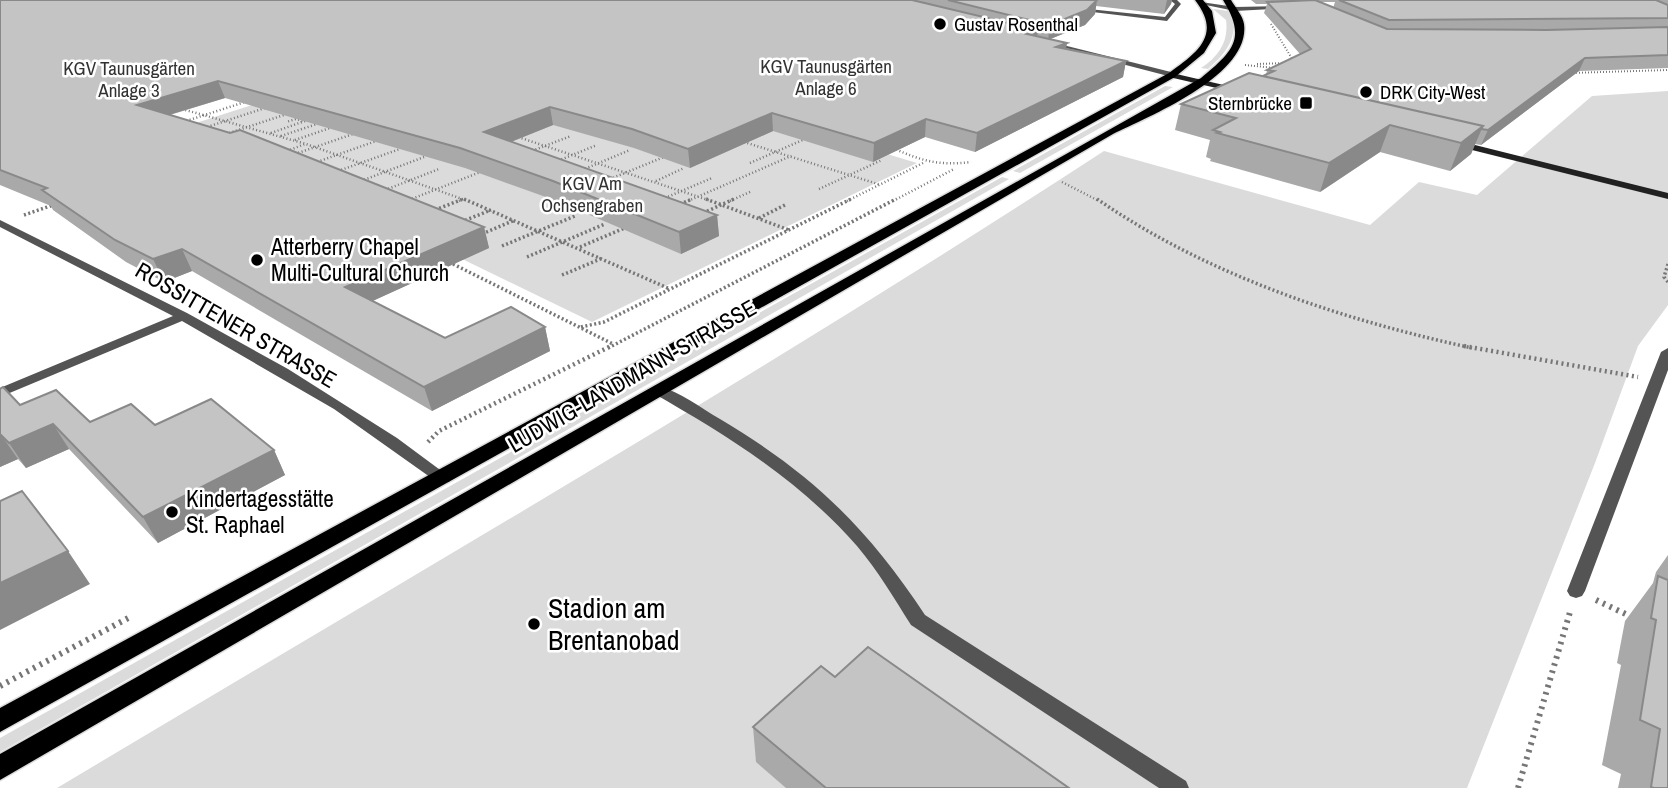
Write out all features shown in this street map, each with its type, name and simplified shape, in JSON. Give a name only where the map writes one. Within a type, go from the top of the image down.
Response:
[{"type":"main road","points":[[1227,0],[1235,9]]},
{"type":"main road","name":"LUDWIG-LANDMANN-STRASSE","points":[[0,721],[1172,75],[1206,48],[1212,35],[1213,23],[1200,2]]},
{"type":"main road","name":"LUDWIG-LANDMANN-STRASSE","points":[[0,768],[1201,82],[1235,53],[1240,41],[1241,24],[1235,9]]},
{"type":"main road","points":[[1172,75],[1248,93]]},
{"type":"main road","points":[[1450,142],[1668,196]]},
{"type":"street","points":[[1076,9],[1167,19],[1178,4],[1173,0]]},
{"type":"street","points":[[1200,2],[1235,9],[1299,8]]},
{"type":"street","points":[[1032,40],[1172,75]]},
{"type":"street","name":"ROSSITTENER STRASSE","points":[[0,223],[184,316],[414,455],[443,478]]},
{"type":"street","points":[[0,393],[184,316]]},
{"type":"street","points":[[1576,591],[1668,352]]},
{"type":"street","points":[[658,390],[762,450],[802,480],[845,520],[896,583],[918,620],[1178,788]]},
{"type":"path","points":[[1262,9],[1300,71]]},
{"type":"path","points":[[1276,69],[1241,64],[1294,62]]},
{"type":"path","points":[[1615,67],[1627,71]]},
{"type":"path","points":[[1565,73],[1668,70]]},
{"type":"path","points":[[181,122],[257,98]]},
{"type":"path","points":[[173,106],[294,140],[437,189],[580,247],[670,289]]},
{"type":"path","points":[[202,128],[265,108]]},
{"type":"path","points":[[224,135],[284,115]]},
{"type":"path","points":[[270,133],[305,121],[296,119],[286,122]]},
{"type":"path","points":[[281,136],[328,120]]},
{"type":"path","points":[[294,140],[342,124]]},
{"type":"path","points":[[291,156],[366,129]]},
{"type":"path","points":[[511,141],[534,133]]},
{"type":"path","points":[[508,134],[699,196],[789,230]]},
{"type":"path","points":[[526,153],[571,136]]},
{"type":"path","points":[[307,166],[388,137]]},
{"type":"path","points":[[738,146],[758,137]]},
{"type":"path","points":[[750,163],[804,139]]},
{"type":"path","points":[[737,140],[881,185]]},
{"type":"path","points":[[280,153],[306,144]]},
{"type":"path","points":[[547,164],[597,145]]},
{"type":"path","points":[[889,146],[923,162],[945,165],[969,161]]},
{"type":"path","points":[[331,174],[400,149]]},
{"type":"path","points":[[577,173],[630,150]]},
{"type":"path","points":[[675,206],[791,156]]},
{"type":"path","points":[[355,183],[424,157]]},
{"type":"path","points":[[600,184],[664,157]]},
{"type":"path","points":[[819,189],[882,160]]},
{"type":"path","points":[[579,327],[604,322],[923,162]]},
{"type":"path","points":[[414,455],[439,431],[614,345],[947,173],[945,165]]},
{"type":"path","points":[[406,201],[491,167]]},
{"type":"path","points":[[655,181],[684,168]]},
{"type":"path","points":[[381,191],[439,169]]},
{"type":"path","points":[[660,201],[712,178]]},
{"type":"path","points":[[1056,180],[1093,195],[1120,214],[1167,239],[1287,296],[1393,330],[1509,356],[1609,368],[1656,383]]},
{"type":"path","points":[[692,218],[752,191]]},
{"type":"path","points":[[424,214],[464,199]]},
{"type":"path","points":[[0,223],[62,202]]},
{"type":"path","points":[[758,218],[787,204]]},
{"type":"path","points":[[453,225],[491,209]]},
{"type":"path","points":[[502,246],[575,216]]},
{"type":"path","points":[[474,237],[515,220]]},
{"type":"path","points":[[580,247],[639,222]]},
{"type":"path","points":[[527,257],[605,224]]},
{"type":"path","points":[[562,275],[604,258]]},
{"type":"path","points":[[443,260],[614,345]]},
{"type":"path","points":[[1668,264],[1664,277],[1668,282]]},
{"type":"path","points":[[1518,788],[1576,591],[1645,623]]},
{"type":"path","points":[[0,687],[135,614]]},
{"type":"green space","points":[[1213,9],[1229,11],[1232,36],[1221,57],[1208,69],[1201,68],[1213,58],[1226,35],[1226,20]]},
{"type":"green space","name":"KGV Am Ochsengraben","points":[[442,44],[847,142],[917,163],[592,322],[390,224],[149,138]]},
{"type":"green space","points":[[1165,86],[1173,87],[1020,173],[1013,171]]},
{"type":"green space","points":[[1668,91],[1668,305],[1638,346],[1595,463],[1467,788],[57,788],[715,395],[1104,151],[1370,225],[1419,182],[1477,195],[1592,96]]},
{"type":"green space","points":[[1002,177],[1009,179],[0,752],[0,738]]},
{"type":"building","points":[[0,0],[912,0],[1038,30],[1027,34],[1067,43],[1056,47],[1126,61],[977,133],[926,119],[874,143],[772,113],[688,149],[632,129],[550,107],[484,132],[717,215],[679,232],[553,181],[460,148],[218,81],[137,105],[230,133],[240,130],[484,227],[345,287],[445,338],[511,307],[545,327],[424,387],[182,249],[153,259],[115,240],[42,190],[47,188],[0,170]]},
{"type":"building","points":[[948,0],[1097,0],[1087,10],[1050,25]]},
{"type":"building","points":[[1315,0],[1387,29],[1546,30],[1668,27],[1668,55],[1585,58],[1488,130],[1481,129],[1483,126],[1263,76],[1274,71],[1267,70],[1311,49],[1267,2]]},
{"type":"building","points":[[1339,0],[1656,0],[1668,5],[1668,18],[1389,20]]},
{"type":"building","points":[[1249,73],[1483,126],[1461,143],[1390,125],[1329,163],[1217,133],[1220,132],[1213,130],[1236,118],[1181,104]]},
{"type":"building","points":[[3,387],[20,405],[56,390],[90,422],[131,404],[155,425],[211,399],[274,450],[143,517],[53,424],[9,443],[0,435],[0,389]]},
{"type":"building","points":[[22,491],[68,551],[0,583],[0,501]]},
{"type":"building","points":[[1658,576],[1668,580],[1668,788],[1651,787],[1660,729],[1640,720],[1656,620],[1651,618]]},
{"type":"building","points":[[868,647],[1069,788],[826,788],[753,727],[821,666],[835,677]]},
{"type":"place","name":"Gustav Rosenthal","points":[[940,24]]},
{"type":"place","name":"DRK City-West","points":[[1366,92]]},
{"type":"place","name":"Sternbrücke","points":[[1306,103]]},
{"type":"place","name":"Atterberry Chapel Multi-Cultural Church","points":[[257,260]]},
{"type":"place","name":"Kindertagesstätte St. Raphael","points":[[172,512]]},
{"type":"place","name":"Stadion am Brentanobad","points":[[534,624]]},
{"type":"park label","name":"KGV Taunusgärten Anlage 6","points":[[826,77]]},
{"type":"park label","name":"KGV Taunusgärten Anlage 3","points":[[129,79]]}]
